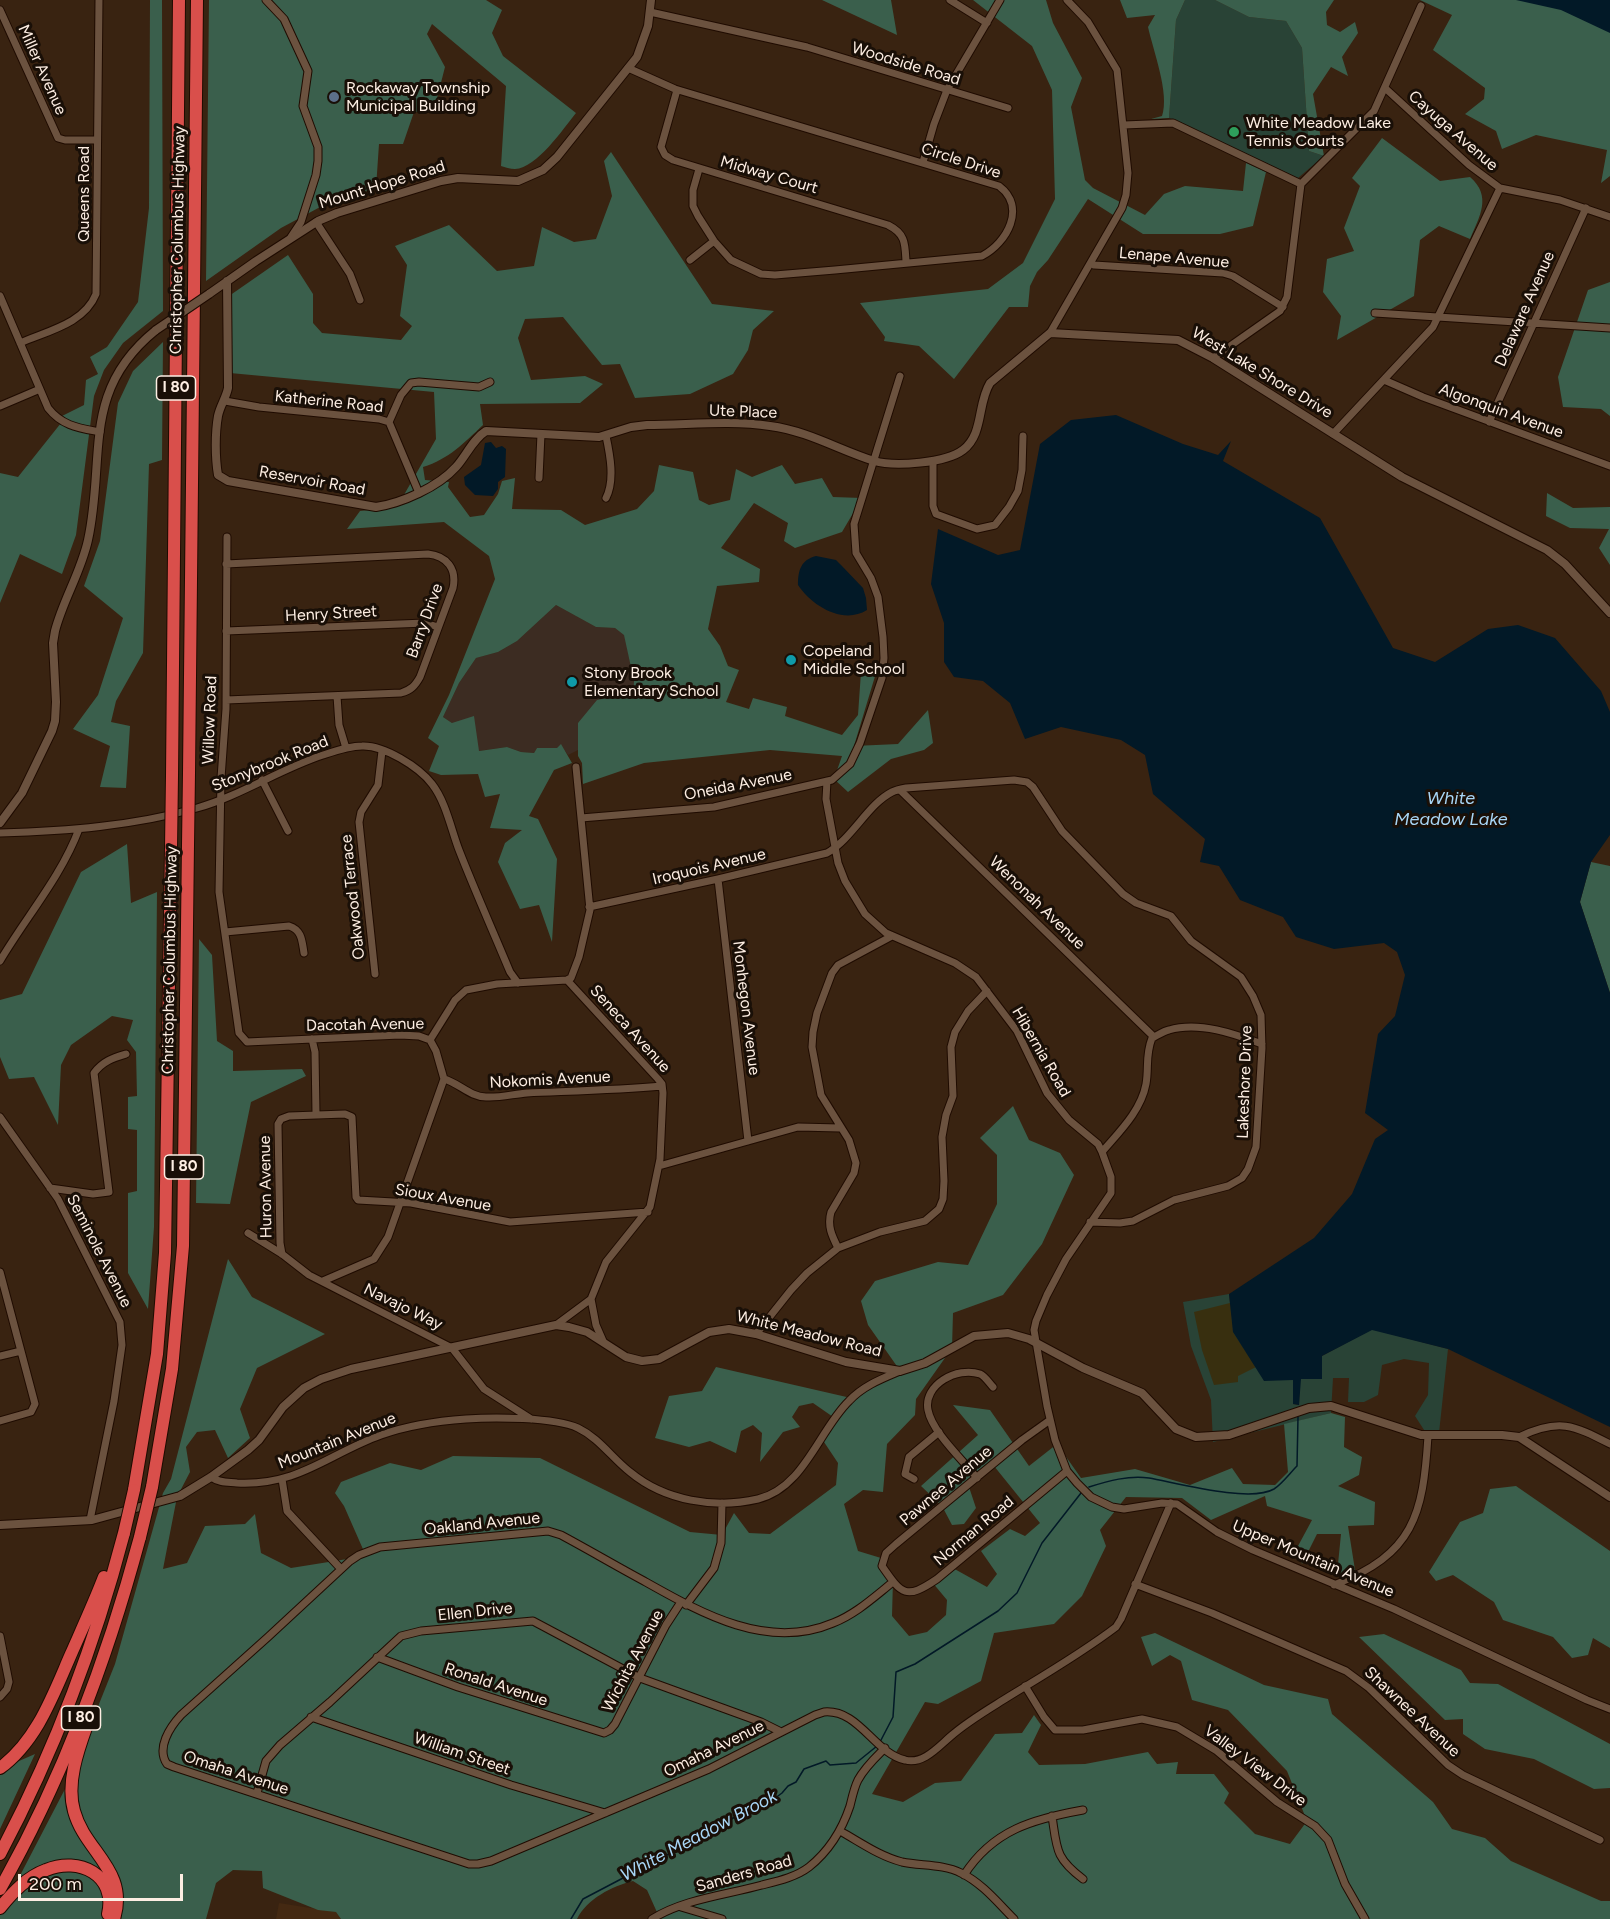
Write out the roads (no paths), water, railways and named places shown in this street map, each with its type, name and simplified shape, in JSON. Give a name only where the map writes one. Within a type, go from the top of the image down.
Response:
[{"type":"highway","name":"Christopher Columbus Highway","points":[[0,1854],[35,1784],[95,1631],[123,1538],[134,1490],[157,1354],[165,1252],[179,0]]},
{"type":"highway","name":"Christopher Columbus Highway","points":[[0,1890],[65,1758],[117,1618],[152,1487],[168,1398],[180,1288],[184,1214],[197,0]]},
{"type":"highway","points":[[0,1768],[31,1737],[46,1709],[123,1538]]},
{"type":"highway","points":[[114,1919],[117,1899],[115,1880],[76,1818],[72,1799],[76,1758],[110,1655],[117,1618]]},
{"type":"highway","points":[[0,1908],[34,1875],[54,1867],[72,1865],[84,1867],[95,1873],[103,1882],[110,1904],[107,1919]]},
{"type":"street","name":"Queens Road","points":[[20,343],[77,318],[92,304],[96,294],[99,0]]},
{"type":"street","points":[[266,0],[284,19],[308,70],[303,106],[318,147],[316,175],[301,222],[291,237]]},
{"type":"street","name":"Mount Hope Road","points":[[0,823],[22,793],[45,749],[55,721],[53,643],[55,631],[88,540],[103,409],[114,379],[131,353],[156,330],[316,222],[337,213],[441,181],[458,178],[518,181],[531,177],[557,158],[628,68],[642,45],[651,0]]},
{"type":"street","points":[[950,0],[987,22]]},
{"type":"street","points":[[923,162],[947,90],[1000,0]]},
{"type":"street","points":[[874,461],[933,462],[954,456],[969,445],[978,426],[984,393],[990,384],[1050,333],[1110,230],[1126,195],[1128,173],[1117,70],[1088,22],[1067,0]]},
{"type":"street","points":[[1213,358],[1283,307],[1287,297],[1301,184],[1374,111],[1421,6]]},
{"type":"street","name":"Miller Avenue","points":[[0,10],[58,138],[97,140]]},
{"type":"street","name":"Woodside Road","points":[[650,12],[797,45],[1008,108]]},
{"type":"street","name":"Circle Drive","points":[[628,68],[676,90],[999,186],[1010,198],[1014,214],[1011,223],[998,242],[982,256],[785,274],[761,274],[731,260],[714,241],[693,206],[693,190],[699,169]]},
{"type":"street","name":"Cayuga Avenue","points":[[1385,88],[1469,165],[1500,188],[1560,200],[1610,217]]},
{"type":"street","name":"Midway Court","points":[[676,90],[661,147],[662,151],[673,160],[888,225],[898,230],[902,236],[906,262]]},
{"type":"street","points":[[1124,126],[1173,123],[1301,184]]},
{"type":"street","points":[[1333,434],[1425,336],[1438,317],[1500,188]]},
{"type":"street","name":"Delaware Avenue","points":[[1489,422],[1586,208]]},
{"type":"street","points":[[316,222],[350,274],[360,300]]},
{"type":"street","points":[[690,260],[714,241]]},
{"type":"street","name":"Lenape Avenue","points":[[1091,263],[1106,266],[1223,273],[1233,276],[1283,307]]},
{"type":"street","name":"Reservoir Road","points":[[226,281],[228,379],[225,401],[218,415],[217,461],[218,475],[224,480],[376,507],[393,504],[419,493],[453,470],[479,436],[486,431],[606,436]]},
{"type":"street","points":[[0,296],[48,408],[69,426],[100,432]]},
{"type":"street","points":[[1376,313],[1610,328]]},
{"type":"street","name":"West Lake Shore Drive","points":[[1050,333],[1178,340],[1213,358],[1402,477],[1547,550],[1565,564],[1610,613]]},
{"type":"street","points":[[834,849],[826,799],[827,781],[832,780],[844,770],[855,755],[882,678],[883,637],[878,597],[871,578],[856,553],[854,524],[900,376]]},
{"type":"street","name":"Algonquin Avenue","points":[[1384,380],[1489,422],[1610,466]]},
{"type":"street","points":[[389,422],[401,395],[411,383],[479,387],[490,382]]},
{"type":"street","points":[[0,406],[40,388]]},
{"type":"street","name":"Katherine Road","points":[[225,401],[389,422],[419,493]]},
{"type":"street","name":"Ute Place","points":[[606,436],[641,426],[757,424],[812,436],[874,461]]},
{"type":"street","points":[[539,478],[541,434]]},
{"type":"street","points":[[606,436],[610,471],[610,491],[606,498]]},
{"type":"street","points":[[933,462],[933,506],[936,514],[977,529],[995,525],[1018,491],[1022,470],[1023,436]]},
{"type":"street","name":"Willow Road","points":[[227,537],[226,700],[219,892],[236,1023],[241,1038],[247,1042]]},
{"type":"street","name":"Barry Drive","points":[[226,564],[428,554],[437,556],[448,563],[454,578],[453,588],[420,676],[410,690],[401,693],[226,700]]},
{"type":"street","name":"Henry Street","points":[[226,632],[425,622],[438,627]]},
{"type":"street","points":[[337,696],[339,725],[346,748]]},
{"type":"street","name":"Stonybrook Road","points":[[0,833],[116,825],[199,807],[293,765],[346,748],[364,745],[402,758],[419,770],[438,792],[471,880],[510,972],[518,983]]},
{"type":"street","name":"Oakwood Terrace","points":[[375,974],[359,822],[364,806],[378,785],[382,751]]},
{"type":"street","name":"Seneca Avenue","points":[[576,767],[589,907],[579,957],[571,978],[567,980],[646,1065],[662,1086],[664,1111],[659,1166],[648,1212],[606,1262],[591,1299]]},
{"type":"street","points":[[262,780],[288,831]]},
{"type":"street","name":"Lakeshore Drive","points":[[834,849],[884,798],[900,790],[916,786],[1014,780],[1027,782],[1033,787],[1062,831],[1123,894],[1136,903],[1171,916],[1191,941],[1241,977],[1261,1015],[1262,1044],[1256,1146],[1253,1158],[1242,1178],[1228,1185],[1174,1200],[1133,1221],[1090,1222]]},
{"type":"street","name":"Oneida Avenue","points":[[581,818],[714,807],[827,781]]},
{"type":"street","name":"Wenonah Avenue","points":[[900,790],[1154,1037]]},
{"type":"street","points":[[0,961],[63,864],[79,829]]},
{"type":"street","name":"Iroquois Avenue","points":[[589,907],[718,879],[827,853],[834,849]]},
{"type":"street","name":"Hibernia Road","points":[[834,849],[845,881],[864,914],[877,927],[892,936],[964,968],[987,991],[1023,1041],[1039,1081],[1047,1093],[1069,1120],[1098,1144],[1102,1152]]},
{"type":"street","name":"Monhegon Avenue","points":[[718,879],[748,1141]]},
{"type":"street","points":[[225,933],[289,926],[296,928],[300,934],[304,953]]},
{"type":"street","points":[[838,1248],[831,1233],[829,1219],[854,1173],[856,1163],[849,1140],[822,1095],[814,1063],[813,1032],[817,1012],[832,973],[838,965],[892,936]]},
{"type":"street","name":"Dacotah Avenue","points":[[247,1042],[400,1035],[419,1035],[430,1040],[455,1000],[466,990],[475,987],[567,980]]},
{"type":"street","points":[[756,1334],[802,1278],[838,1248],[880,1232],[926,1221],[939,1209],[943,1199],[944,1181],[942,1137],[952,1096],[951,1047],[955,1032],[968,1011],[987,991]]},
{"type":"street","points":[[1171,1503],[1124,1509],[1100,1502],[1091,1497],[1077,1483],[1068,1471],[1058,1448],[1050,1420],[1034,1330],[1036,1321],[1066,1259],[1111,1193],[1111,1177],[1102,1152],[1124,1126],[1141,1098],[1147,1073],[1147,1052],[1154,1037],[1169,1030],[1193,1028],[1234,1034],[1262,1044]]},
{"type":"street","points":[[312,1039],[315,1052],[316,1114]]},
{"type":"street","points":[[323,1281],[374,1259],[388,1237],[444,1079],[436,1051],[430,1040]]},
{"type":"street","points":[[50,1188],[93,1194],[109,1192],[94,1073],[99,1066],[110,1059],[126,1054]]},
{"type":"street","name":"Nokomis Avenue","points":[[444,1079],[455,1082],[474,1095],[485,1098],[513,1094],[592,1092],[662,1086]]},
{"type":"street","name":"Sioux Avenue","points":[[316,1114],[345,1114],[352,1117],[358,1200],[437,1207],[510,1222],[648,1212]]},
{"type":"street","name":"Huron Avenue","points":[[282,1254],[278,1124],[281,1119],[289,1116],[316,1114]]},
{"type":"street","name":"Seminole Avenue","points":[[0,1118],[58,1199],[115,1312],[122,1334],[111,1423],[90,1520]]},
{"type":"street","points":[[659,1166],[798,1127],[840,1128]]},
{"type":"street","name":"Navajo Way","points":[[248,1233],[282,1254],[309,1275],[452,1348],[484,1389],[533,1421]]},
{"type":"street","points":[[0,1272],[1,1284],[35,1404],[34,1410],[28,1414],[0,1420]]},
{"type":"street","points":[[556,1325],[591,1299],[596,1325],[603,1341]]},
{"type":"street","name":"White Meadow Road","points":[[0,1526],[90,1520],[180,1496],[211,1477],[259,1440],[290,1400],[321,1378],[351,1369],[556,1325],[576,1328],[603,1341],[626,1357],[642,1361],[651,1361],[671,1354],[696,1338],[718,1329],[739,1330],[846,1362],[900,1371],[925,1363],[974,1336],[1008,1333],[1021,1336],[1083,1368],[1142,1393],[1168,1422],[1179,1431],[1191,1436],[1202,1438],[1229,1435],[1309,1408],[1331,1406],[1428,1436],[1502,1434],[1518,1437],[1610,1497]]},
{"type":"street","points":[[0,1356],[21,1351]]},
{"type":"street","name":"Mountain Avenue","points":[[211,1477],[219,1482],[242,1483],[282,1479],[308,1470],[379,1436],[438,1420],[533,1421],[555,1422],[578,1428],[596,1440],[638,1479],[673,1496],[694,1501],[722,1503],[759,1498],[769,1495],[785,1484],[805,1462],[833,1420],[850,1400],[867,1386],[900,1371]]},
{"type":"street","points":[[977,1478],[930,1419],[927,1405],[934,1386],[946,1378],[972,1373],[982,1375],[993,1387]]},
{"type":"street","name":"Pawnee Avenue","points":[[893,1582],[882,1566],[886,1553],[1050,1420]]},
{"type":"street","points":[[1518,1437],[1555,1426],[1569,1426],[1581,1429],[1610,1444]]},
{"type":"street","points":[[914,1479],[905,1474],[909,1457],[939,1432]]},
{"type":"street","points":[[1334,1585],[1375,1566],[1406,1537],[1419,1506],[1426,1472],[1428,1436]]},
{"type":"street","name":"Norman Road","points":[[893,1582],[903,1591],[914,1593],[921,1591],[1068,1471]]},
{"type":"street","points":[[282,1479],[287,1511],[341,1569]]},
{"type":"street","name":"Wichita Avenue","points":[[607,1731],[615,1724],[666,1625],[709,1577],[721,1542],[722,1503]]},
{"type":"street","name":"Upper Mountain Avenue","points":[[1171,1503],[1185,1508],[1217,1532],[1253,1550],[1394,1609],[1587,1700],[1610,1708]]},
{"type":"street","name":"Omaha Avenue","points":[[163,1756],[167,1764],[469,1863],[478,1864],[492,1861],[709,1769],[815,1715],[832,1711],[845,1716],[895,1756],[915,1761],[926,1757],[969,1722],[1116,1627],[1171,1503]]},
{"type":"street","name":"Oakland Avenue","points":[[163,1756],[165,1739],[170,1727],[181,1715],[341,1569],[359,1555],[380,1547],[548,1531],[561,1535],[723,1622],[768,1632],[799,1631],[833,1623],[856,1611],[893,1582]]},
{"type":"street","name":"Shawnee Avenue","points":[[1135,1584],[1212,1613],[1346,1671],[1369,1688],[1448,1765],[1463,1775],[1600,1840]]},
{"type":"street","name":"Ellen Drive","points":[[257,1793],[266,1761],[280,1744],[401,1636],[410,1632],[533,1621],[640,1678],[761,1722],[781,1732]]},
{"type":"street","points":[[0,1636],[9,1682],[7,1689],[0,1697]]},
{"type":"street","name":"Ronald Avenue","points":[[377,1658],[586,1729],[597,1732],[607,1731]]},
{"type":"street","name":"Valley View Drive","points":[[1025,1686],[1055,1730],[1072,1732],[1149,1719],[1177,1727],[1217,1750],[1276,1803],[1316,1826],[1323,1833],[1332,1848],[1350,1894],[1365,1919]]},
{"type":"street","name":"William Street","points":[[311,1717],[511,1785],[606,1813]]},
{"type":"street","name":"Sanders Road","points":[[652,1919],[679,1906],[776,1882],[801,1872],[821,1857],[840,1831],[859,1778],[884,1747]]},
{"type":"street","points":[[964,1875],[989,1844],[1026,1823],[1083,1810]]},
{"type":"street","points":[[1052,1816],[1058,1854],[1066,1866],[1083,1879]]},
{"type":"street","points":[[840,1831],[882,1855],[902,1862],[950,1869],[964,1875],[985,1890],[1010,1918]]},
{"type":"street","points":[[679,1906],[722,1919]]},
{"type":"water","points":[[1516,0],[1610,0],[1610,33],[1561,10]]},
{"type":"water","name":"White Meadow Lake","points":[[1116,415],[1183,444],[1218,455],[1231,441],[1223,461],[1320,518],[1393,648],[1435,662],[1488,629],[1518,625],[1555,638],[1601,691],[1610,712],[1610,835],[1591,862],[1580,902],[1610,993],[1610,1427],[1448,1349],[1372,1330],[1322,1356],[1322,1379],[1301,1379],[1299,1405],[1293,1404],[1293,1380],[1264,1381],[1233,1332],[1229,1294],[1314,1238],[1352,1194],[1375,1139],[1388,1130],[1365,1113],[1378,1034],[1395,1016],[1405,975],[1397,952],[1384,943],[1334,949],[1296,937],[1283,917],[1240,900],[1219,866],[1200,862],[1205,839],[1153,794],[1145,755],[1121,740],[1061,727],[1025,739],[1010,703],[983,681],[954,677],[944,662],[944,623],[931,584],[938,529],[998,555],[1020,550],[1040,444],[1071,420]]},
{"type":"water","points":[[491,442],[496,448],[502,446],[506,449],[505,477],[498,482],[498,489],[493,496],[475,495],[465,485],[464,477],[481,465],[485,443]]},
{"type":"water","points":[[816,556],[836,560],[863,588],[867,610],[858,614],[838,614],[820,606],[804,593],[798,585],[800,570],[807,560]]},
{"type":"waterway","name":"White Meadow Brook","points":[[1089,1487],[1119,1479],[1141,1477],[1213,1491],[1263,1493],[1277,1487],[1297,1466],[1298,1417]]},
{"type":"waterway","name":"White Meadow Brook","points":[[880,1742],[893,1717],[896,1672],[915,1664],[998,1611],[1017,1593],[1042,1543],[1081,1493]]},
{"type":"waterway","name":"White Meadow Brook","points":[[571,1919],[583,1899],[707,1834],[743,1812],[766,1805],[796,1782],[804,1769],[826,1761],[830,1765],[856,1763],[877,1746]]},
{"type":"place","name":"Rockaway Township Municipal Building","points":[[334,97]]},
{"type":"place","name":"White Meadow Lake Tennis Courts","points":[[1234,132]]},
{"type":"place","name":"Copeland Middle School","points":[[791,660]]},
{"type":"place","name":"Stony Brook Elementary School","points":[[572,682]]}]
